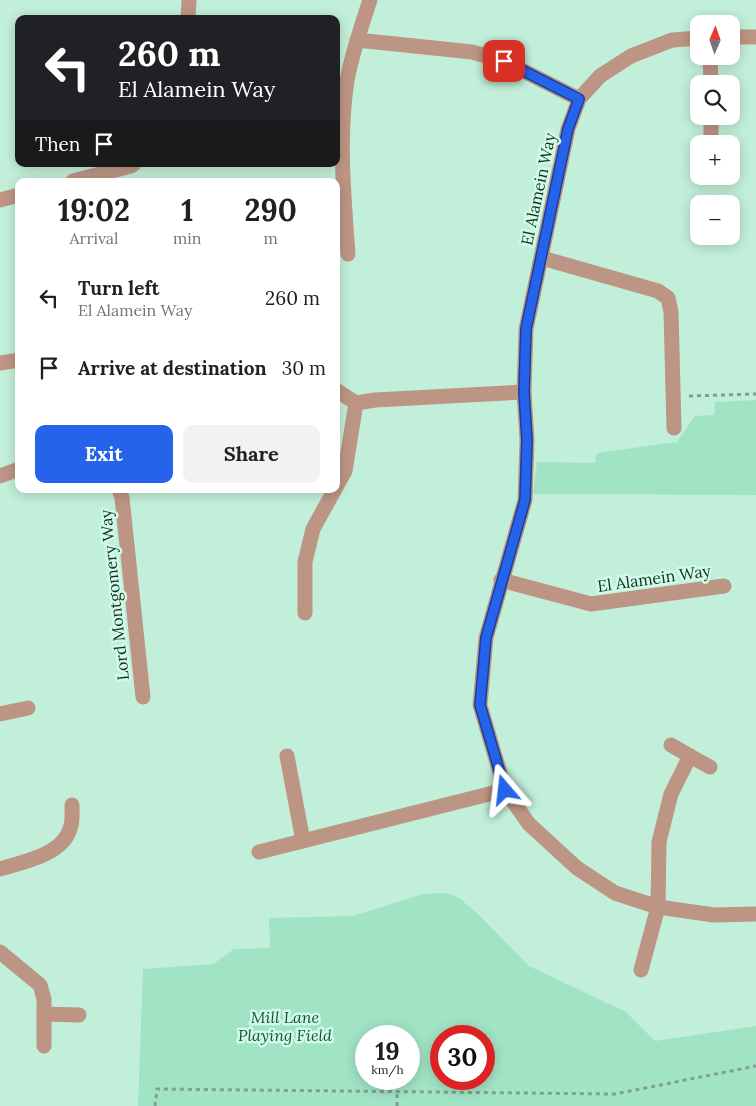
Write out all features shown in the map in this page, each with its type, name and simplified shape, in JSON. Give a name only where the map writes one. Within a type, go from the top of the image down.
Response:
[{"type":"street","points":[[188,15],[189,0]]},
{"type":"street","points":[[348,254],[340,203],[343,118],[347,80],[370,0]]},
{"type":"street","points":[[740,37],[756,37]]},
{"type":"street","name":"El Alamein Way","points":[[690,39],[672,40],[631,56],[600,76],[579,99],[568,129],[526,329],[524,392],[527,440],[525,500],[486,638],[480,705],[505,790],[529,824],[577,868],[615,893],[658,907],[714,915],[756,914]]},
{"type":"street","points":[[357,40],[472,52],[504,61],[579,99]]},
{"type":"street","points":[[84,178],[126,167]]},
{"type":"street","points":[[0,200],[15,197]]},
{"type":"street","name":"El Alamein Way","points":[[542,258],[658,291],[668,298],[671,312],[674,428]]},
{"type":"street","points":[[0,363],[15,361]]},
{"type":"street","points":[[340,393],[356,403],[375,400],[524,392]]},
{"type":"street","points":[[340,480],[345,471],[356,403]]},
{"type":"street","points":[[0,476],[15,470]]},
{"type":"street","name":"Lord Montgomery Way","points":[[120,493],[143,697]]},
{"type":"street","points":[[305,613],[305,562],[313,529],[333,493]]},
{"type":"street","name":"El Alamein Way","points":[[501,580],[591,604],[724,586]]},
{"type":"street","points":[[0,714],[28,708]]},
{"type":"street","points":[[671,745],[710,768]]},
{"type":"street","points":[[287,756],[303,841]]},
{"type":"street","points":[[641,970],[658,907],[659,842],[671,794],[690,756]]},
{"type":"street","points":[[259,852],[353,830],[505,790]]},
{"type":"street","points":[[0,869],[32,859],[57,847],[66,838],[71,827],[72,805]]},
{"type":"street","points":[[0,952],[40,985],[44,999],[44,1046]]},
{"type":"street","points":[[44,1014],[79,1014]]},
{"type":"path","points":[[673,396],[756,394]]},
{"type":"path","points":[[155,1106],[157,1089],[615,1094],[756,1066]]},
{"type":"path","points":[[397,1093],[397,1106]]},
{"type":"green space","points":[[756,400],[756,495],[533,494],[537,462],[595,463],[597,453],[677,442],[695,416],[714,415],[715,402]]},
{"type":"green space","name":"Mill Lane Playing Field","points":[[423,894],[449,894],[459,898],[477,913],[529,966],[626,1012],[655,1041],[756,1026],[756,1106],[138,1106],[143,969],[213,964],[234,949],[270,948],[269,918],[353,916]]},
{"type":"route","points":[[504,61],[579,99],[568,129],[526,329],[524,392],[527,440],[525,500],[486,638],[480,705],[505,790]]}]
